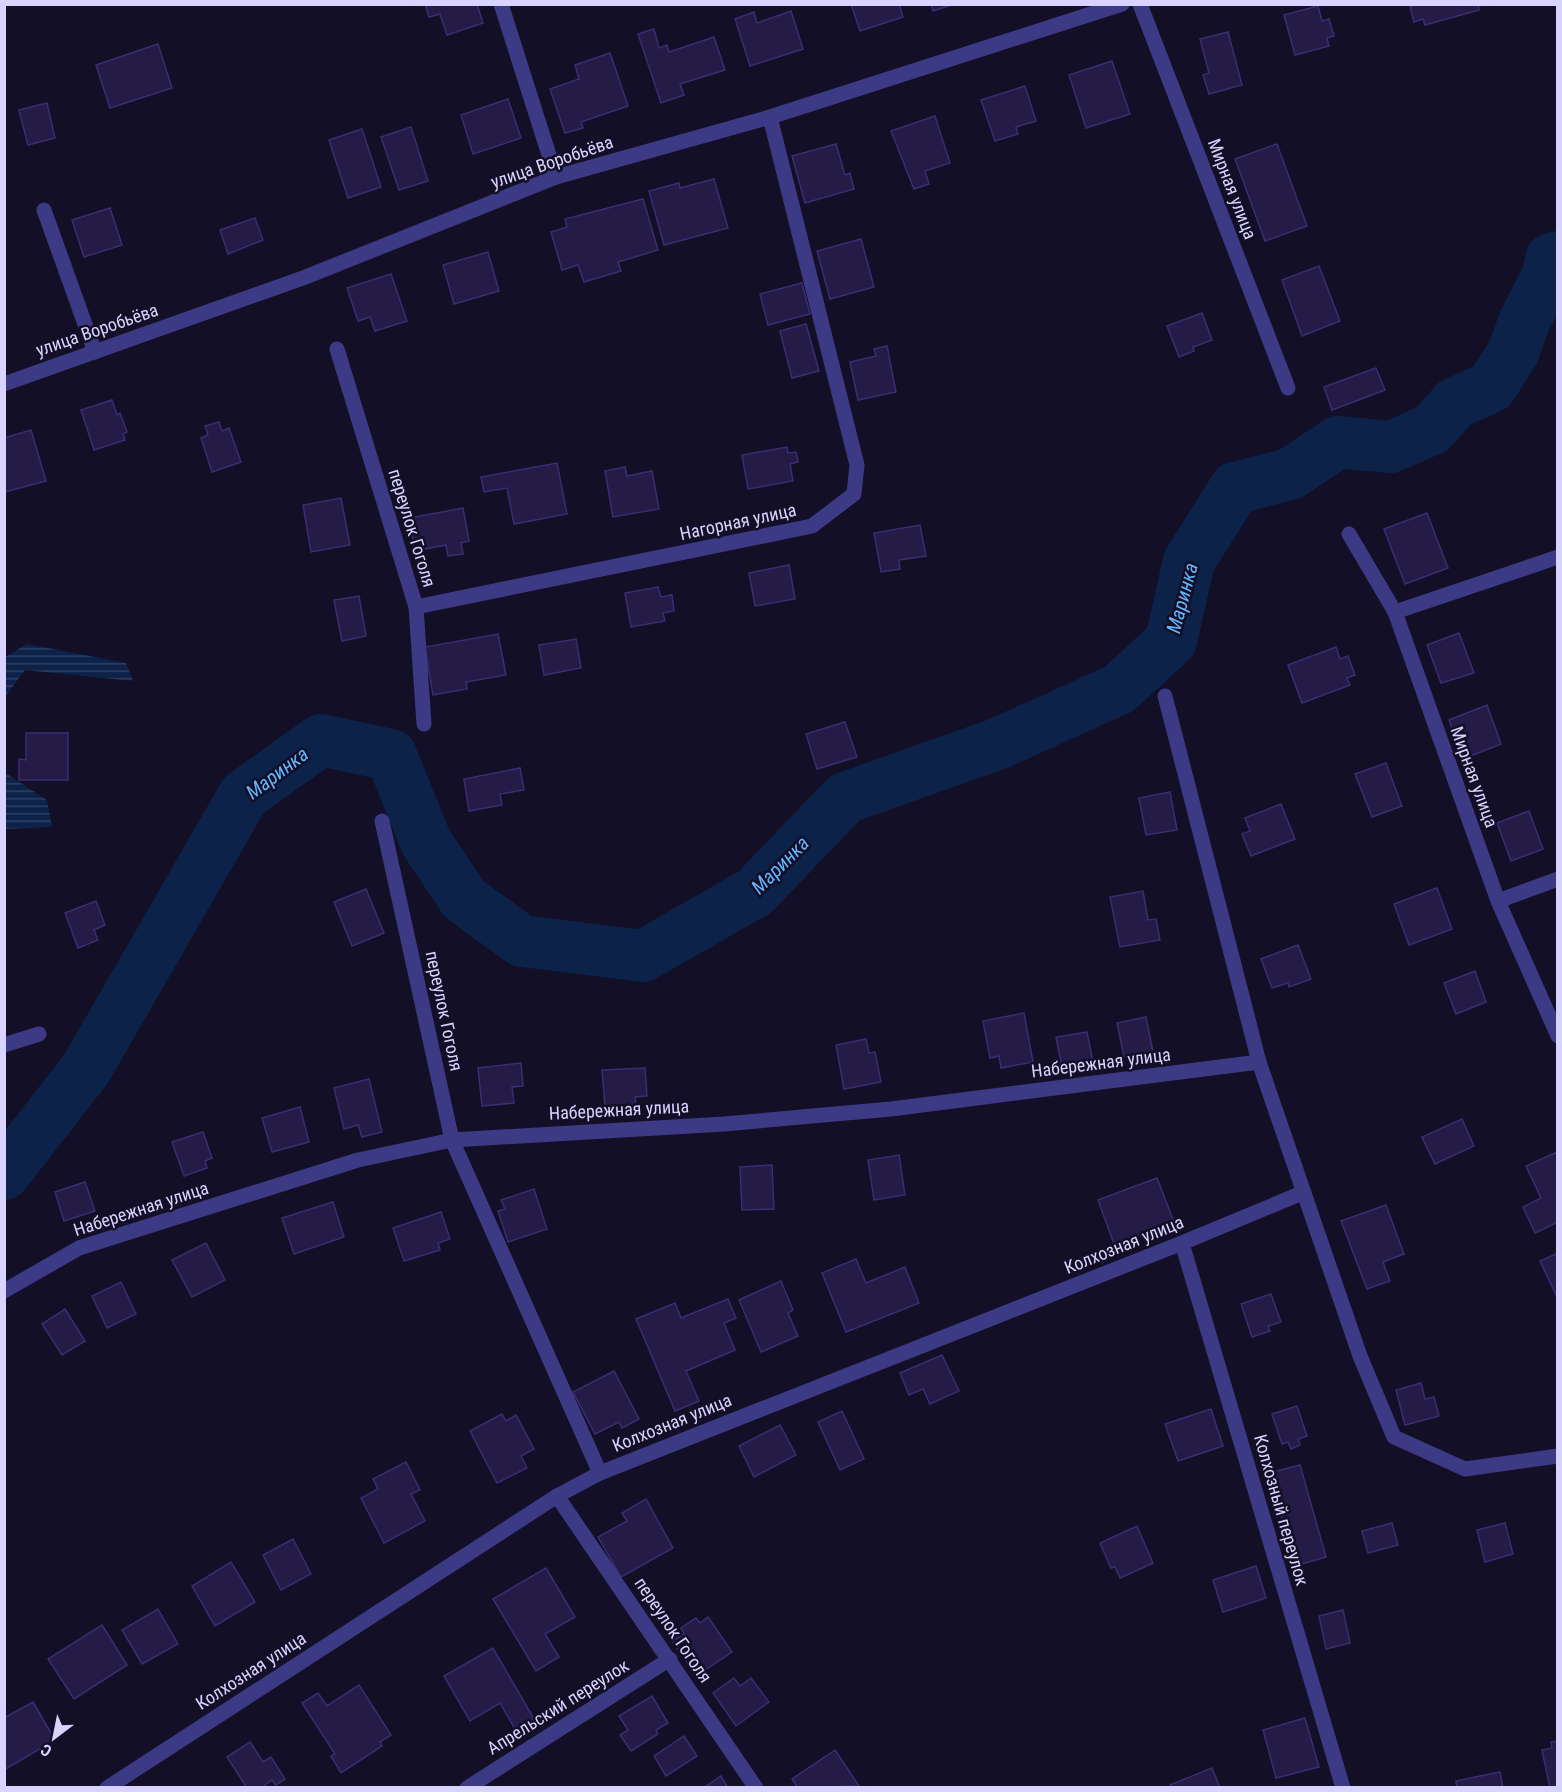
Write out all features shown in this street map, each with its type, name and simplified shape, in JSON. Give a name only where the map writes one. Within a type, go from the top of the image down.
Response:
[{"type":"street","points":[[501,4],[556,177]]},
{"type":"street","name":"улица Воробьёва","points":[[4,384],[303,279],[556,177],[770,117],[1122,4]]},
{"type":"street","name":"Мирная улица","points":[[1140,4],[1287,388]]},
{"type":"street","name":"Нагорная улица","points":[[416,607],[812,526],[854,494],[857,465],[770,117]]},
{"type":"street","points":[[44,210],[95,352]]},
{"type":"street","name":"переулок Гоголя","points":[[337,349],[416,607],[424,724]]},
{"type":"street","name":"Мирная улица","points":[[1349,534],[1395,612],[1498,901],[1557,1036]]},
{"type":"street","points":[[1395,612],[1557,557]]},
{"type":"street","points":[[1165,696],[1259,1062],[1302,1193],[1360,1356],[1395,1437],[1465,1469],[1557,1456]]},
{"type":"street","name":"переулок Гоголя","points":[[382,821],[452,1140],[600,1473]]},
{"type":"street","points":[[1498,901],[1557,879]]},
{"type":"street","points":[[4,1045],[39,1034]]},
{"type":"street","name":"Набережная улица","points":[[4,1291],[79,1248],[358,1160],[452,1140],[724,1124],[891,1109],[1259,1062]]},
{"type":"street","name":"Колхозная улица","points":[[107,1788],[556,1496],[600,1473],[1182,1243],[1302,1193]]},
{"type":"street","name":"Колхозный переулок","points":[[1182,1243],[1343,1788]]},
{"type":"street","name":"переулок Гоголя","points":[[556,1496],[670,1659],[756,1788]]},
{"type":"street","name":"Апрельский переулок","points":[[466,1788],[670,1659]]},
{"type":"water","points":[[27,644],[126,663],[133,681],[25,670],[5,697],[5,657]]},
{"type":"water","points":[[4,772],[47,800],[52,827],[5,829]]},
{"type":"building","points":[[425,4],[477,4],[483,23],[447,35],[440,14],[429,17]]},
{"type":"building","points":[[851,4],[899,4],[903,17],[860,31]]},
{"type":"building","points":[[931,4],[954,4],[933,11]]},
{"type":"building","points":[[1419,4],[1478,4],[1479,10],[1425,25],[1423,19],[1414,22],[1410,7]]},
{"type":"building","points":[[1318,6],[1322,21],[1329,19],[1334,36],[1327,38],[1329,46],[1295,55],[1284,15]]},
{"type":"building","points":[[791,11],[803,49],[750,66],[735,19],[754,12],[757,23]]},
{"type":"building","points":[[654,29],[659,48],[667,45],[669,52],[714,37],[725,70],[680,84],[684,95],[661,103],[638,34]]},
{"type":"building","points":[[1228,32],[1242,85],[1209,94],[1203,75],[1209,73],[1200,39]]},
{"type":"building","points":[[158,44],[172,88],[110,108],[96,65]]},
{"type":"building","points":[[610,53],[628,106],[581,122],[583,128],[565,133],[550,89],[579,79],[575,65]]},
{"type":"building","points":[[1112,61],[1130,114],[1086,128],[1069,75]]},
{"type":"building","points":[[1025,86],[1036,121],[1016,127],[1018,134],[995,141],[981,100]]},
{"type":"building","points":[[508,99],[521,138],[473,154],[461,115]]},
{"type":"building","points":[[47,103],[55,138],[28,145],[19,110]]},
{"type":"building","points":[[935,116],[950,163],[925,171],[929,184],[914,189],[891,131]]},
{"type":"building","points":[[411,127],[428,181],[399,190],[381,137]]},
{"type":"building","points":[[362,129],[381,187],[348,198],[329,140]]},
{"type":"building","points":[[836,144],[845,175],[850,173],[854,189],[805,203],[792,156]]},
{"type":"building","points":[[1277,144],[1307,226],[1265,241],[1235,159]]},
{"type":"building","points":[[714,179],[728,228],[664,245],[649,191],[679,183],[680,188]]},
{"type":"building","points":[[643,199],[658,250],[618,262],[621,271],[584,282],[578,265],[562,270],[551,232],[567,227],[565,219]]},
{"type":"building","points":[[110,208],[122,245],[84,257],[72,220]]},
{"type":"building","points":[[255,218],[263,240],[228,254],[220,230]]},
{"type":"building","points":[[861,239],[874,287],[830,299],[817,251]]},
{"type":"building","points":[[488,252],[499,291],[454,304],[443,265]]},
{"type":"building","points":[[1319,266],[1340,321],[1302,336],[1282,280]]},
{"type":"building","points":[[391,274],[407,321],[375,331],[370,317],[358,321],[347,288]]},
{"type":"building","points":[[802,283],[810,314],[768,325],[760,294]]},
{"type":"building","points":[[1202,313],[1212,340],[1193,347],[1194,351],[1179,357],[1167,326]]},
{"type":"building","points":[[806,324],[819,371],[792,378],[780,331]]},
{"type":"building","points":[[887,346],[896,392],[858,400],[850,362],[876,356],[874,349]]},
{"type":"building","points":[[1376,368],[1385,390],[1332,410],[1324,387]]},
{"type":"building","points":[[112,400],[117,415],[120,413],[127,432],[123,434],[125,440],[94,450],[81,410]]},
{"type":"building","points":[[219,422],[222,431],[229,428],[241,462],[212,472],[201,438],[208,435],[205,426]]},
{"type":"building","points":[[31,430],[46,481],[5,492],[4,438]]},
{"type":"building","points":[[787,447],[788,453],[796,452],[798,462],[790,464],[793,481],[748,489],[742,455]]},
{"type":"building","points":[[557,463],[567,514],[514,524],[507,488],[484,492],[481,477]]},
{"type":"building","points":[[625,467],[627,476],[652,471],[659,509],[613,517],[605,471]]},
{"type":"building","points":[[341,498],[350,545],[311,552],[303,505]]},
{"type":"building","points":[[463,508],[469,541],[461,543],[463,554],[448,556],[446,545],[415,551],[409,518]]},
{"type":"building","points":[[1427,513],[1448,568],[1405,584],[1384,529]]},
{"type":"building","points":[[920,525],[926,556],[899,560],[900,569],[881,572],[874,533]]},
{"type":"building","points":[[789,565],[795,599],[755,606],[749,573]]},
{"type":"building","points":[[658,587],[661,597],[672,595],[674,611],[663,613],[665,621],[631,627],[625,593]]},
{"type":"building","points":[[359,596],[366,636],[342,641],[334,600]]},
{"type":"building","points":[[1459,633],[1474,673],[1441,683],[1427,645]]},
{"type":"building","points":[[498,634],[506,675],[466,682],[467,689],[433,695],[425,647]]},
{"type":"building","points":[[576,639],[581,668],[544,675],[539,645]]},
{"type":"building","points":[[1336,647],[1340,659],[1348,656],[1355,675],[1347,678],[1350,685],[1302,703],[1288,665]]},
{"type":"building","points":[[1487,705],[1501,744],[1463,759],[1449,720]]},
{"type":"building","points":[[845,722],[857,757],[817,769],[806,734]]},
{"type":"building","points":[[26,733],[68,733],[68,780],[19,780],[19,759],[26,760]]},
{"type":"building","points":[[1386,763],[1402,806],[1372,817],[1355,774]]},
{"type":"building","points":[[520,768],[524,790],[500,794],[502,805],[469,811],[464,779]]},
{"type":"building","points":[[1170,792],[1177,830],[1146,835],[1139,798]]},
{"type":"building","points":[[1281,804],[1295,839],[1251,856],[1242,834],[1250,831],[1245,818]]},
{"type":"building","points":[[1529,811],[1543,849],[1511,861],[1497,823]]},
{"type":"building","points":[[1437,888],[1452,929],[1409,945],[1394,904]]},
{"type":"building","points":[[366,889],[384,933],[352,946],[334,902]]},
{"type":"building","points":[[1143,891],[1148,920],[1156,919],[1160,940],[1120,947],[1110,897]]},
{"type":"building","points":[[96,901],[105,925],[94,930],[98,940],[78,948],[65,913]]},
{"type":"building","points":[[1298,945],[1311,979],[1289,987],[1288,983],[1272,988],[1261,959]]},
{"type":"building","points":[[1475,971],[1486,1002],[1456,1014],[1444,983]]},
{"type":"building","points":[[1024,1013],[1033,1062],[1001,1068],[999,1056],[990,1058],[983,1021]]},
{"type":"building","points":[[1146,1017],[1153,1052],[1124,1057],[1117,1023]]},
{"type":"building","points":[[1087,1032],[1093,1062],[1062,1068],[1056,1037]]},
{"type":"building","points":[[866,1039],[869,1053],[875,1052],[881,1082],[844,1089],[836,1045]]},
{"type":"building","points":[[521,1063],[523,1086],[512,1087],[514,1103],[482,1106],[478,1068]]},
{"type":"building","points":[[645,1068],[647,1096],[635,1097],[636,1105],[605,1107],[602,1070]]},
{"type":"building","points":[[369,1079],[382,1132],[362,1137],[358,1125],[344,1129],[334,1088]]},
{"type":"building","points":[[300,1107],[309,1142],[272,1152],[262,1118]]},
{"type":"building","points":[[1462,1119],[1474,1146],[1435,1164],[1422,1137]]},
{"type":"building","points":[[203,1132],[212,1158],[205,1161],[207,1168],[184,1176],[172,1142]]},
{"type":"building","points":[[1557,1152],[1558,1222],[1535,1233],[1523,1207],[1541,1198],[1526,1166]]},
{"type":"building","points":[[899,1155],[905,1195],[874,1200],[868,1160]]},
{"type":"building","points":[[772,1165],[774,1209],[742,1210],[740,1167]]},
{"type":"building","points":[[1157,1178],[1174,1222],[1114,1244],[1098,1200]]},
{"type":"building","points":[[85,1182],[95,1211],[64,1221],[55,1192]]},
{"type":"building","points":[[534,1189],[547,1229],[508,1242],[498,1211],[505,1209],[501,1200]]},
{"type":"building","points":[[333,1202],[344,1237],[294,1254],[282,1218]]},
{"type":"building","points":[[1386,1205],[1404,1254],[1383,1262],[1390,1281],[1367,1289],[1341,1221]]},
{"type":"building","points":[[441,1212],[450,1239],[438,1243],[440,1250],[404,1261],[393,1228]]},
{"type":"building","points":[[206,1243],[225,1280],[192,1297],[172,1260]]},
{"type":"building","points":[[1558,1253],[1558,1299],[1540,1261]]},
{"type":"building","points":[[856,1259],[866,1283],[905,1267],[919,1303],[846,1332],[822,1273]]},
{"type":"building","points":[[781,1281],[793,1310],[788,1313],[798,1336],[761,1352],[739,1300]]},
{"type":"building","points":[[121,1282],[136,1314],[107,1328],[92,1296]]},
{"type":"building","points":[[1271,1294],[1281,1322],[1268,1326],[1270,1331],[1252,1337],[1241,1304]]},
{"type":"building","points":[[728,1299],[736,1318],[724,1323],[735,1350],[686,1371],[699,1401],[675,1411],[636,1319],[675,1303],[681,1318]]},
{"type":"building","points":[[65,1309],[85,1341],[62,1355],[42,1324]]},
{"type":"building","points":[[942,1355],[959,1391],[930,1404],[923,1389],[909,1395],[900,1373]]},
{"type":"building","points":[[614,1371],[639,1419],[622,1428],[619,1422],[595,1434],[573,1392]]},
{"type":"building","points":[[1421,1383],[1425,1399],[1434,1397],[1439,1416],[1405,1425],[1396,1390]]},
{"type":"building","points":[[1297,1406],[1307,1436],[1298,1439],[1300,1445],[1291,1449],[1288,1442],[1282,1444],[1272,1414]]},
{"type":"building","points":[[1211,1409],[1223,1446],[1178,1461],[1165,1424]]},
{"type":"building","points":[[842,1411],[864,1459],[840,1470],[818,1422]]},
{"type":"building","points":[[502,1414],[506,1421],[516,1415],[534,1449],[521,1456],[527,1468],[497,1483],[470,1431]]},
{"type":"building","points":[[780,1425],[796,1455],[754,1477],[739,1446]]},
{"type":"building","points":[[406,1462],[420,1490],[411,1494],[425,1521],[384,1543],[361,1498],[378,1489],[373,1479]]},
{"type":"building","points":[[1300,1465],[1326,1557],[1295,1566],[1269,1473]]},
{"type":"building","points":[[646,1499],[673,1548],[621,1577],[598,1537],[627,1521],[622,1513]]},
{"type":"building","points":[[1392,1523],[1398,1545],[1368,1553],[1362,1531]]},
{"type":"building","points":[[1505,1523],[1513,1554],[1485,1562],[1477,1530]]},
{"type":"building","points":[[1137,1526],[1153,1563],[1120,1578],[1115,1567],[1111,1568],[1100,1543]]},
{"type":"building","points":[[293,1539],[311,1574],[281,1590],[263,1555]]},
{"type":"building","points":[[231,1562],[255,1602],[215,1626],[192,1586]]},
{"type":"building","points":[[1256,1566],[1266,1598],[1223,1612],[1213,1580]]},
{"type":"building","points":[[546,1568],[575,1617],[545,1634],[559,1657],[536,1671],[493,1599]]},
{"type":"building","points":[[158,1609],[178,1644],[142,1664],[122,1630]]},
{"type":"building","points":[[1343,1610],[1350,1643],[1326,1649],[1319,1616]]},
{"type":"building","points":[[708,1617],[732,1652],[696,1676],[672,1641],[684,1634],[681,1628],[696,1618],[700,1623]]},
{"type":"building","points":[[102,1625],[127,1665],[74,1699],[48,1659]]},
{"type":"building","points":[[493,1648],[534,1719],[515,1729],[500,1703],[470,1721],[444,1676]]},
{"type":"building","points":[[734,1678],[740,1686],[751,1678],[769,1702],[736,1726],[713,1693]]},
{"type":"building","points":[[359,1685],[391,1735],[380,1742],[382,1746],[341,1773],[331,1756],[335,1754],[302,1703],[318,1693],[327,1706]]},
{"type":"building","points":[[652,1696],[668,1723],[656,1730],[658,1734],[631,1751],[620,1735],[628,1730],[619,1716]]},
{"type":"building","points":[[33,1702],[55,1740],[4,1770],[4,1718]]},
{"type":"building","points":[[1305,1718],[1319,1767],[1276,1778],[1263,1730]]},
{"type":"building","points":[[684,1736],[697,1756],[666,1776],[654,1756]]},
{"type":"building","points":[[1558,1741],[1558,1788],[1550,1788],[1542,1750],[1552,1748],[1551,1742]]},
{"type":"building","points":[[250,1742],[263,1762],[271,1757],[285,1779],[276,1785],[272,1780],[261,1788],[247,1788],[227,1757]]},
{"type":"building","points":[[835,1750],[859,1786],[798,1788],[792,1779]]},
{"type":"building","points":[[1212,1768],[1220,1788],[1171,1788],[1170,1785]]},
{"type":"building","points":[[1500,1772],[1503,1788],[1457,1788],[1456,1781]]},
{"type":"building","points":[[721,1776],[728,1788],[703,1788]]},
{"type":"waterway","name":"Маринка","points":[[4,1174],[86,1069],[244,795],[321,740],[391,755],[426,842],[464,899],[522,941],[643,956],[755,892],[845,798],[997,744],[1119,689],[1171,641],[1189,561],[1235,488],[1290,474],[1338,442],[1391,447],[1432,429],[1455,403],[1491,387],[1513,353],[1524,322],[1548,275],[1551,259],[1558,257]]}]
